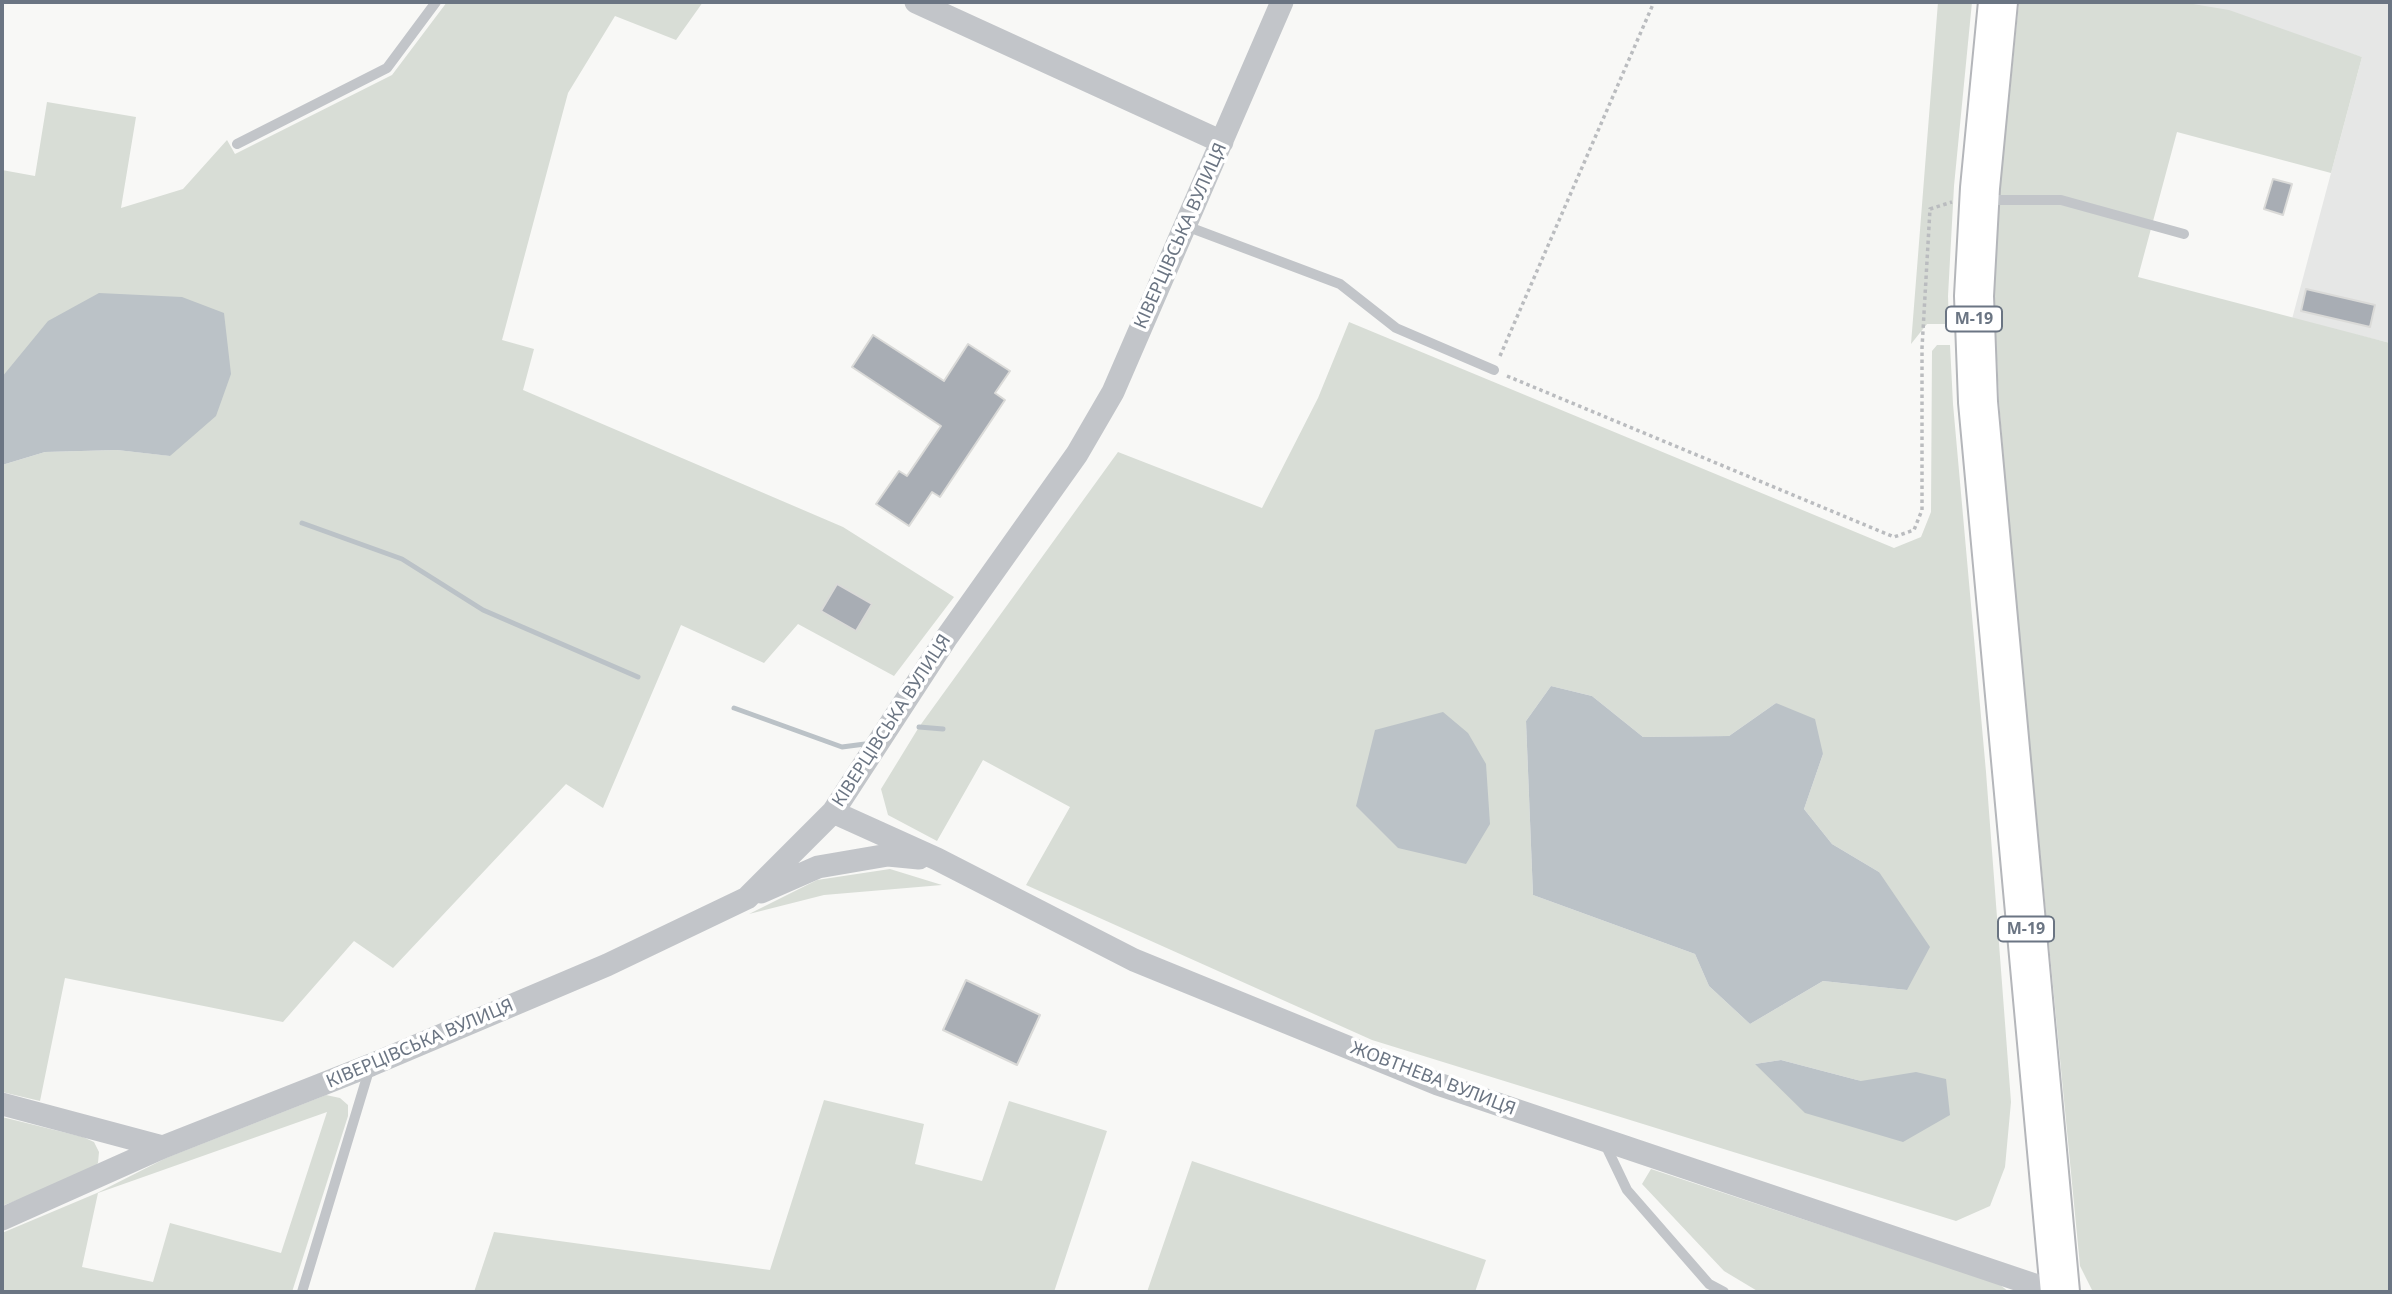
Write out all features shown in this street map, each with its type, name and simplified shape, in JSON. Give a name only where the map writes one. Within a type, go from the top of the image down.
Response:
[{"type":"highway","name":"М-19","points":[[1998,2],[1979,200],[1973,296],[1978,402],[2057,1292]]},
{"type":"street","points":[[919,2],[1223,142]]},
{"type":"street","name":"КІВЕРЦІВСЬКА ВУЛИЦЯ","points":[[2,1219],[163,1147],[371,1065],[607,965],[747,898],[833,812],[947,637],[1077,454],[1113,392],[1282,2]]},
{"type":"street","name":"ЖОВТНЕВА ВУЛИЦЯ","points":[[833,812],[937,859],[1134,960],[1438,1084],[1604,1142],[2057,1292]]},
{"type":"street","points":[[747,898],[818,867],[888,855],[937,859]]},
{"type":"street","points":[[2,1104],[163,1147]]},
{"type":"lane","points":[[237,144],[387,68],[436,2]]},
{"type":"lane","points":[[1979,200],[2061,200],[2184,234]]},
{"type":"lane","points":[[1186,226],[1340,284],[1396,328],[1494,370]]},
{"type":"lane","points":[[302,1292],[371,1065]]},
{"type":"lane","points":[[1604,1142],[1627,1190],[1709,1284],[1724,1292]]},
{"type":"path","points":[[1654,2],[1494,370],[1894,537],[1914,530],[1922,510],[1922,348],[1930,209],[1947,202],[1979,200]]},
{"type":"shaded area","points":[[447,2],[703,2],[676,40],[615,16],[568,93],[502,340],[534,349],[523,390],[843,527],[954,597],[894,676],[798,624],[764,663],[681,625],[603,808],[566,784],[393,968],[354,941],[283,1022],[65,978],[40,1101],[2,1092],[2,465],[45,452],[117,450],[171,456],[2,377],[2,170],[35,176],[47,102],[136,117],[121,208],[183,189],[227,140],[235,154],[392,75]]},
{"type":"shaded area","points":[[1938,2],[1972,2],[1954,186],[1949,324],[1927,324],[1911,344]]},
{"type":"shaded area","points":[[2019,2],[2181,2],[2229,10],[2362,57],[2331,173],[2177,132],[2138,277],[2390,343],[2390,1292],[2093,1292],[2080,1266],[1999,401],[1994,296],[2000,189]]},
{"type":"shaded area","points":[[2181,2],[2390,2],[2390,343],[2292,319],[2362,57]]},
{"type":"shaded area","points":[[99,293],[182,297],[224,313],[231,374],[216,416],[170,456],[117,450],[45,452],[2,465],[2,377],[48,321]]},
{"type":"shaded area","points":[[1349,322],[1894,548],[1921,537],[1931,512],[1932,351],[1937,345],[1950,345],[2011,1102],[2005,1167],[1990,1206],[1956,1221],[1372,1040],[1026,885],[1070,807],[983,760],[937,841],[888,815],[881,789],[919,727],[1118,452],[1262,508],[1318,398]],"holes":[[[1551,686],[1592,696],[1643,737],[1729,736],[1776,703],[1823,754],[1804,809],[1832,844],[1879,872],[1907,990],[1823,981],[1750,1024],[1709,986],[1695,954],[1533,895],[1526,721]],[[1781,1060],[1861,1081],[1755,1064]]]},
{"type":"shaded area","points":[[1551,686],[1592,696],[1643,737],[1729,736],[1776,703],[1815,719],[1823,754],[1804,809],[1832,844],[1879,872],[1930,947],[1907,990],[1823,981],[1750,1024],[1709,986],[1695,954],[1533,895],[1526,721]]},
{"type":"shaded area","points":[[1443,712],[1468,733],[1486,764],[1490,824],[1466,864],[1398,848],[1356,806],[1375,730]]},
{"type":"shaded area","points":[[890,869],[942,885],[824,895],[749,914],[817,880]]},
{"type":"shaded area","points":[[1781,1060],[1861,1081],[1916,1072],[1946,1079],[1950,1115],[1903,1142],[1805,1113],[1755,1064]]},
{"type":"shaded area","points":[[326,1095],[340,1098],[348,1105],[348,1116],[292,1292],[2,1292],[2,1233],[97,1193],[166,1158]],"holes":[[[327,1112],[281,1253],[170,1223],[153,1282],[82,1267],[98,1193]]]},
{"type":"shaded area","points":[[824,1100],[924,1124],[915,1164],[982,1181],[1009,1101],[1107,1131],[1054,1292],[474,1292],[494,1232],[770,1270]]},
{"type":"shaded area","points":[[2,1117],[94,1142],[99,1152],[98,1163],[90,1172],[2,1206]]},
{"type":"shaded area","points":[[1192,1161],[1486,1260],[1475,1292],[1147,1292]]},
{"type":"shaded area","points":[[1651,1169],[1999,1284],[2009,1292],[1759,1292],[1724,1271],[1642,1184]]},
{"type":"building","points":[[2273,179],[2292,184],[2283,215],[2264,209]]},
{"type":"building","points":[[2306,289],[2375,305],[2370,327],[2301,311]]},
{"type":"building","points":[[873,335],[944,381],[968,344],[1010,371],[995,393],[1005,400],[940,497],[932,492],[909,526],[876,504],[899,471],[907,476],[941,426],[852,367]]},
{"type":"building","points":[[837,584],[872,604],[856,631],[821,611]]},
{"type":"building","points":[[966,980],[1040,1015],[1017,1065],[943,1030]]},
{"type":"waterway","points":[[302,523],[402,559],[483,610],[638,677]]},
{"type":"waterway","points":[[734,708],[842,747],[865,744]]},
{"type":"waterway","points":[[919,727],[943,729]]}]
